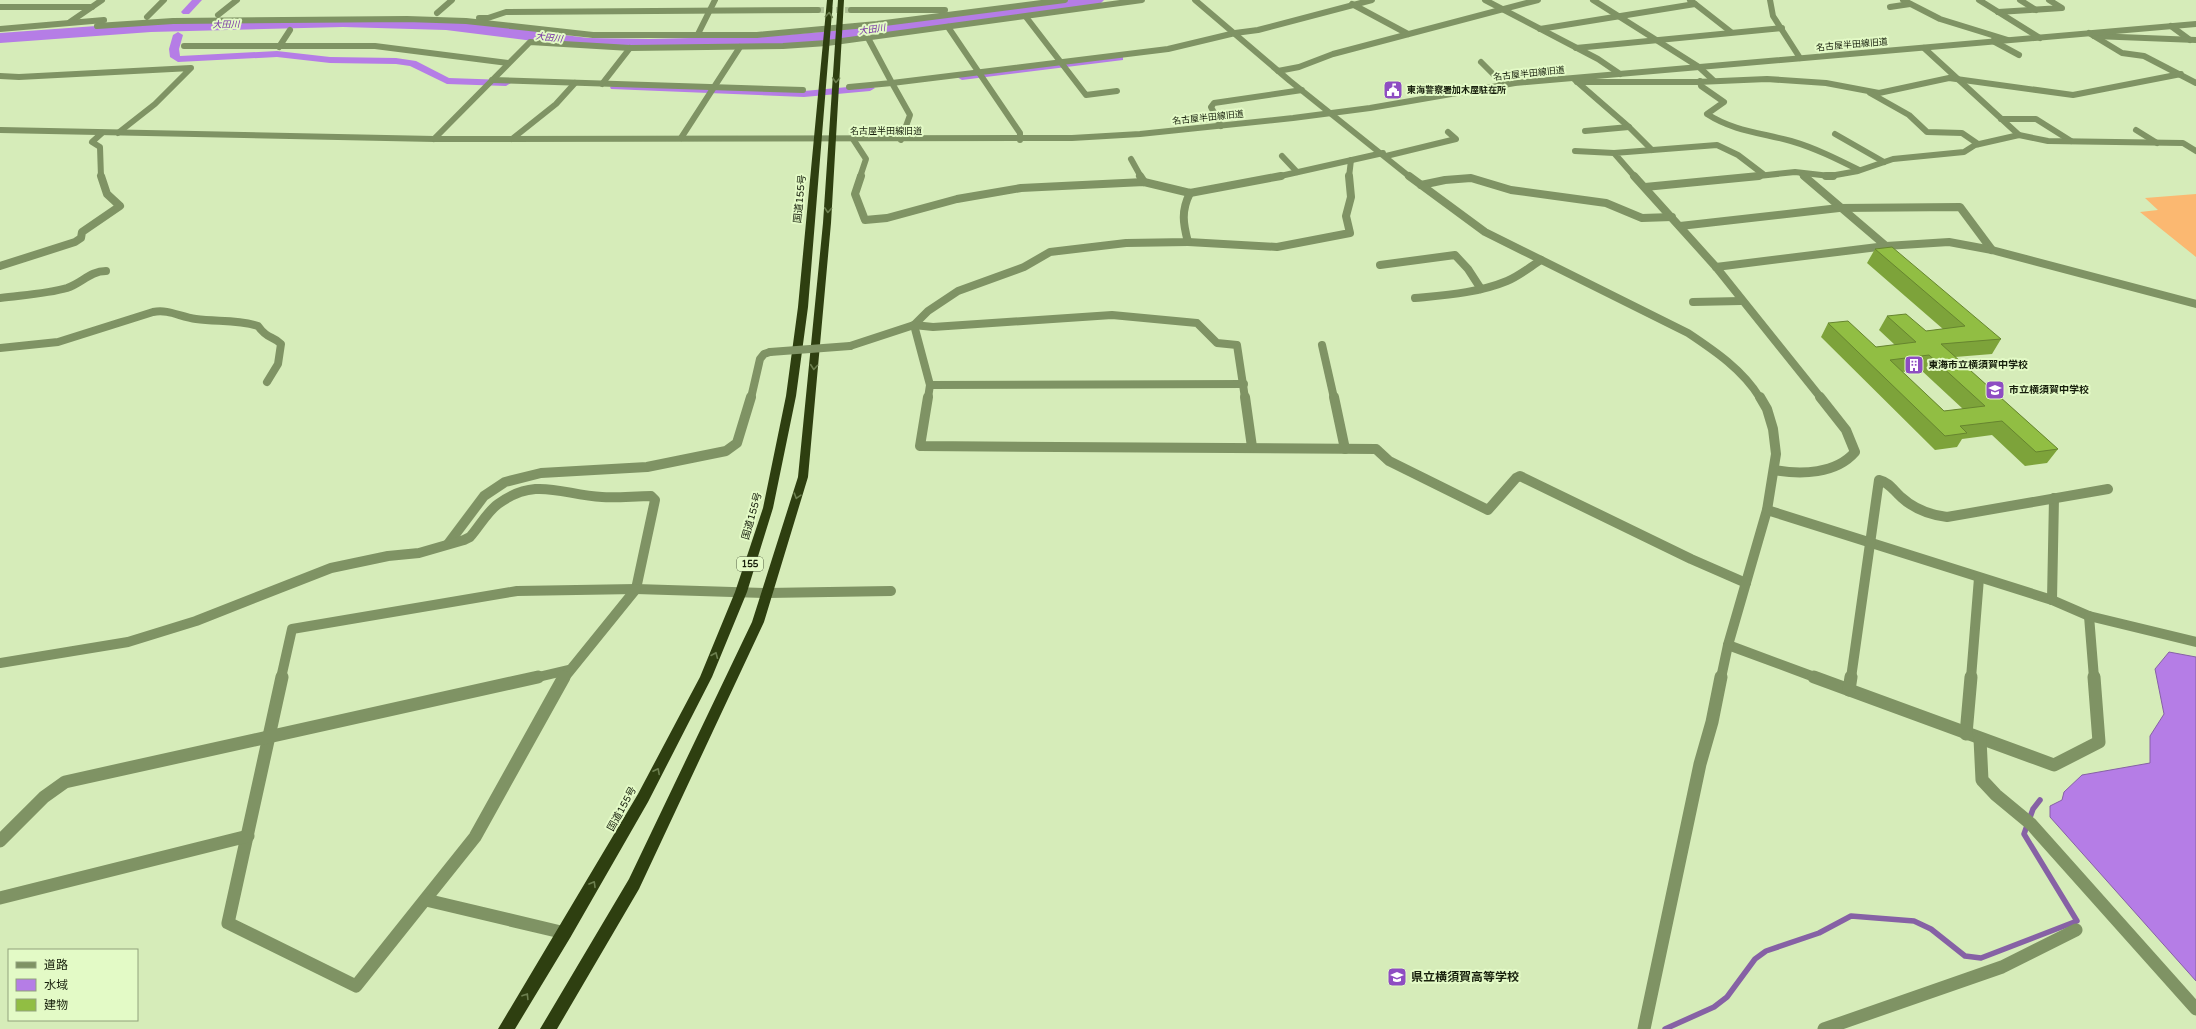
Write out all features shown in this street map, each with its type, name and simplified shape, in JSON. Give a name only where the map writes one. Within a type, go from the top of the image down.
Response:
[{"type":"highway","name":"国道155号","points":[[506,1029],[565,933],[643,798],[706,677],[741,592],[768,508],[791,396],[803,307],[830,0]]},
{"type":"highway","name":"155","points":[[548,1029],[634,884],[758,622],[803,477],[819,312],[841,0]]},
{"type":"street","points":[[0,3],[5,0]]},
{"type":"street","points":[[69,23],[102,0]]},
{"type":"street","points":[[147,17],[164,0]]},
{"type":"street","points":[[218,15],[236,0]]},
{"type":"street","points":[[0,29],[147,17],[437,13],[452,0]]},
{"type":"street","points":[[698,34],[715,0]]},
{"type":"street","points":[[851,10],[951,9],[1026,0]]},
{"type":"street","points":[[96,26],[186,21],[407,19],[466,21],[593,35],[757,35],[839,28],[1064,0]]},
{"type":"street","points":[[434,139],[530,42],[630,48],[784,46],[868,38],[1142,0]]},
{"type":"street","points":[[1195,0],[1278,71],[1421,185],[1485,232],[1688,333],[1714,350],[1739,371],[1756,391],[1767,410],[1773,429],[1776,448],[1767,510],[1728,645],[1712,722],[1700,764],[1687,833],[1644,1029]]},
{"type":"street","points":[[1345,0],[1408,34]]},
{"type":"street","points":[[850,87],[978,73],[1168,49],[1234,33],[1258,30],[1372,0]]},
{"type":"street","points":[[1485,0],[1598,59],[1620,74]]},
{"type":"street","points":[[1278,71],[1299,67],[1333,54],[1538,0]]},
{"type":"street","points":[[1593,0],[1699,67],[1714,80]]},
{"type":"street","points":[[1690,0],[1731,32]]},
{"type":"street","points":[[1770,0],[1773,16],[1800,58]]},
{"type":"street","points":[[1903,0],[1940,19],[2008,40]]},
{"type":"street","points":[[1979,0],[2040,38]]},
{"type":"street","points":[[2020,0],[2036,10]]},
{"type":"street","points":[[1998,12],[2062,8],[2049,0]]},
{"type":"street","points":[[1540,29],[1695,4]]},
{"type":"street","points":[[1890,7],[1910,4]]},
{"type":"street","points":[[0,7],[92,7]]},
{"type":"street","points":[[437,13],[437,16],[482,18],[506,12],[818,10]]},
{"type":"street","points":[[1026,17],[1086,95],[1117,91]]},
{"type":"street","name":"名古屋半田線旧道","points":[[0,130],[434,139],[681,138],[1020,140],[1112,136],[1221,126],[1385,106],[1504,85],[1575,80],[1620,74],[2008,40],[2091,35],[2196,24]]},
{"type":"street","points":[[948,26],[978,73],[1020,133],[1020,140]]},
{"type":"street","points":[[2171,26],[2196,44]]},
{"type":"street","points":[[1576,48],[1782,28]]},
{"type":"street","points":[[279,47],[290,30]]},
{"type":"street","points":[[784,46],[785,35]]},
{"type":"street","points":[[2091,35],[2196,40]]},
{"type":"street","points":[[2091,35],[2122,53],[2144,56],[2196,83]]},
{"type":"street","points":[[868,38],[910,115],[901,140]]},
{"type":"street","points":[[1993,42],[2019,55]]},
{"type":"street","points":[[184,46],[375,46],[508,63]]},
{"type":"street","points":[[681,138],[716,87],[740,47]]},
{"type":"street","points":[[602,84],[628,53],[630,48]]},
{"type":"street","points":[[1924,48],[2019,135]]},
{"type":"street","points":[[1481,62],[1504,85]]},
{"type":"street","points":[[0,76],[19,77],[191,68],[154,104],[118,133]]},
{"type":"street","points":[[1575,80],[1700,81],[1768,79],[1826,84],[1879,93],[1949,78],[2074,95],[2181,74]]},
{"type":"street","points":[[492,80],[803,90]]},
{"type":"street","points":[[1575,80],[1629,127],[1652,150]]},
{"type":"street","points":[[1700,81],[1701,86],[1724,102],[1707,114],[1713,119],[1733,128],[1793,141],[1833,157],[1859,170]]},
{"type":"street","points":[[512,139],[556,104],[575,83]]},
{"type":"street","points":[[1221,126],[1210,107],[1214,103],[1302,90]]},
{"type":"street","points":[[1869,92],[1873,96],[1909,115],[1927,132],[1962,133],[1978,144]]},
{"type":"street","points":[[2002,119],[2036,119],[2071,142]]},
{"type":"street","points":[[1584,131],[1629,127]]},
{"type":"street","points":[[2136,130],[2157,143]]},
{"type":"street","points":[[853,140],[866,159],[865,169],[856,188],[856,199],[865,220],[887,218],[957,199],[1021,188],[1144,182],[1190,193],[1351,160],[1384,155],[1456,139],[1448,132]]},
{"type":"street","points":[[0,266],[75,242],[81,238],[82,232],[90,225],[120,206],[109,199],[100,179],[100,147],[92,142],[102,133]]},
{"type":"street","points":[[1835,134],[1884,162]]},
{"type":"street","points":[[1645,187],[1696,183],[1762,174],[1795,172],[1830,176],[1912,156],[1964,152],[1978,144],[2019,135],[2048,141],[2183,143],[2196,151]]},
{"type":"street","points":[[2182,142],[2196,141]]},
{"type":"street","points":[[1575,151],[1614,154],[1717,144],[1738,155],[1762,174]]},
{"type":"street","points":[[1614,154],[1716,267],[1741,301],[1846,430],[1855,452],[1852,458],[1839,466],[1804,473],[1785,474],[1774,470]]},
{"type":"street","points":[[1282,156],[1297,172]]},
{"type":"street","points":[[1131,159],[1144,182]]},
{"type":"street","points":[[914,325],[928,311],[958,291],[1024,267],[1040,256],[1050,252],[1126,243],[1188,242],[1277,247],[1350,233],[1346,216],[1351,197],[1348,180],[1351,160]]},
{"type":"street","points":[[1802,174],[1839,208],[1886,246]]},
{"type":"street","points":[[1421,185],[1445,180],[1472,178],[1511,190],[1606,203],[1642,218],[1672,217]]},
{"type":"street","points":[[1188,242],[1182,220],[1182,208],[1190,193]]},
{"type":"street","points":[[1680,226],[1839,208],[1960,207],[1992,250]]},
{"type":"street","points":[[1716,267],[1886,246],[1949,242],[1992,250],[2196,304]]},
{"type":"street","points":[[1380,265],[1455,255],[1468,269],[1481,289]]},
{"type":"street","points":[[1415,298],[1464,294],[1508,281],[1541,260]]},
{"type":"street","points":[[0,298],[71,286],[85,276],[101,271],[106,272]]},
{"type":"street","points":[[1693,302],[1741,301]]},
{"type":"street","points":[[0,348],[58,342],[153,312],[173,310],[190,318],[254,324],[261,328],[265,336],[279,341],[281,344],[280,362],[275,374],[267,382]]},
{"type":"street","points":[[448,544],[459,533],[484,497],[509,481],[568,470],[638,468],[733,448],[737,443],[755,384],[760,359],[764,354],[770,352],[850,346],[914,325],[933,327],[1112,315],[1197,323],[1217,343],[1238,345],[1252,447]]},
{"type":"street","points":[[914,325],[930,385],[920,446],[1252,447],[1376,450],[1389,461],[1488,510],[1516,478],[1520,476],[1691,559],[1746,583]]},
{"type":"street","points":[[1322,345],[1345,449]]},
{"type":"street","points":[[930,385],[1244,384]]},
{"type":"street","points":[[1849,690],[1879,480],[1885,481],[1900,496],[1918,509],[1938,516],[1947,517],[2108,489]]},
{"type":"street","points":[[0,663],[128,642],[196,621],[331,568],[388,556],[419,553],[470,537],[497,504],[515,494],[525,491],[553,488],[601,497],[651,496],[655,500],[655,505],[636,589],[568,670],[475,837],[356,986],[228,923],[239,868],[248,836],[270,737],[292,629],[517,591],[636,589],[767,593],[891,591]]},
{"type":"street","points":[[2052,600],[2054,498]]},
{"type":"street","points":[[1767,510],[2052,600],[2090,616],[2196,642]]},
{"type":"street","points":[[1966,734],[1979,578]]},
{"type":"street","points":[[1728,645],[1966,734],[2054,765],[2099,742],[2090,616]]},
{"type":"street","points":[[0,841],[44,797],[65,782],[568,670]]},
{"type":"street","points":[[1980,739],[1982,780],[1996,795],[2031,824],[2196,1009]]},
{"type":"street","points":[[0,898],[248,836]]},
{"type":"street","points":[[426,900],[565,933]]},
{"type":"street","points":[[1824,1029],[2002,967],[2076,930]]},
{"type":"shaded area","points":[[2196,194],[2196,257],[2140,212],[2158,210],[2145,198]]},
{"type":"water","points":[[2169,652],[2196,657],[2196,981],[2050,817],[2050,806],[2062,800],[2064,792],[2082,775],[2150,763],[2150,736],[2164,714],[2155,669]]},
{"type":"building","points":[[1892,247],[2001,339],[1941,344],[2058,449],[2036,452],[2002,421],[1960,426],[1967,433],[1945,436],[1828,323],[1848,321],[1876,347],[1916,342],[1887,316],[1906,314],[1926,331],[1965,326],[1875,249]],"holes":[[[1929,355],[1985,406],[1944,411],[1890,360]]]},
{"type":"waterway","points":[[186,12],[197,0]]},
{"type":"waterway","name":"大田川","points":[[0,38],[151,27],[343,22],[446,25],[588,43],[649,44],[769,41],[833,36],[1096,0]]},
{"type":"waterway","points":[[178,35],[174,49],[175,57],[178,59],[277,54],[330,60],[396,61],[412,63],[447,81],[506,83]]},
{"type":"waterway","points":[[962,77],[1120,58]]},
{"type":"waterway","points":[[615,87],[804,94],[870,88]]},
{"type":"waterway","points":[[1665,1029],[1714,1007],[1727,997],[1755,959],[1766,951],[1819,933],[1851,916],[1914,921],[1931,929],[1965,956],[1981,958],[2077,921],[2024,834],[2033,809],[2040,800]]},
{"type":"tunnel","points":[[818,10],[851,10]]},
{"type":"place","name":"東海警察署加木屋駐在所","points":[[1393,90]]},
{"type":"place","name":"東海市立横須賀中学校","points":[[1914,365]]},
{"type":"place","name":"市立横須賀中学校","points":[[1995,390]]},
{"type":"place","name":"県立横須賀高等学校","points":[[1397,977]]}]
